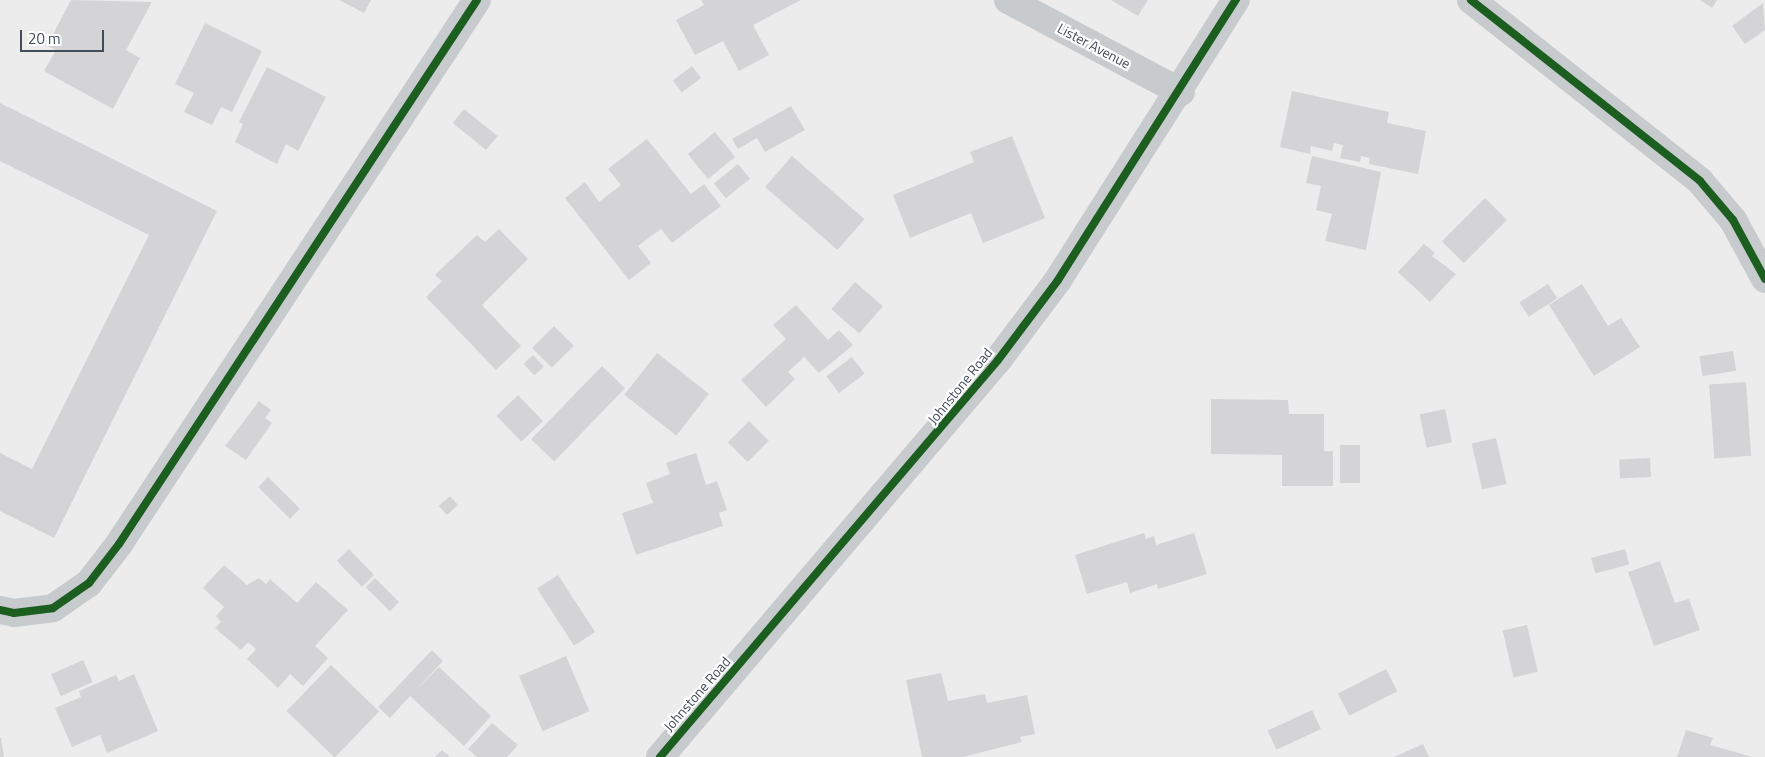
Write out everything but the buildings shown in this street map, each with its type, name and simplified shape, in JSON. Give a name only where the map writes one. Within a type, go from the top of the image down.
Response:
[{"type":"street","points":[[0,610],[14,613],[53,608],[89,583],[113,552],[477,0]]},
{"type":"street","name":"Lister Avenue","points":[[1008,0],[1181,92]]},
{"type":"street","name":"Johnstone Road","points":[[660,757],[998,360],[1058,280],[1181,92],[1236,0]]},
{"type":"street","points":[[1471,0],[1700,181],[1733,220],[1765,279]]},
{"type":"cycle path","points":[[0,610],[14,613],[53,608],[89,583],[119,544],[477,0]]},
{"type":"cycle path","points":[[660,757],[998,360],[1058,280],[1236,0]]},
{"type":"cycle path","points":[[1471,0],[1700,181],[1733,220],[1765,279]]}]
